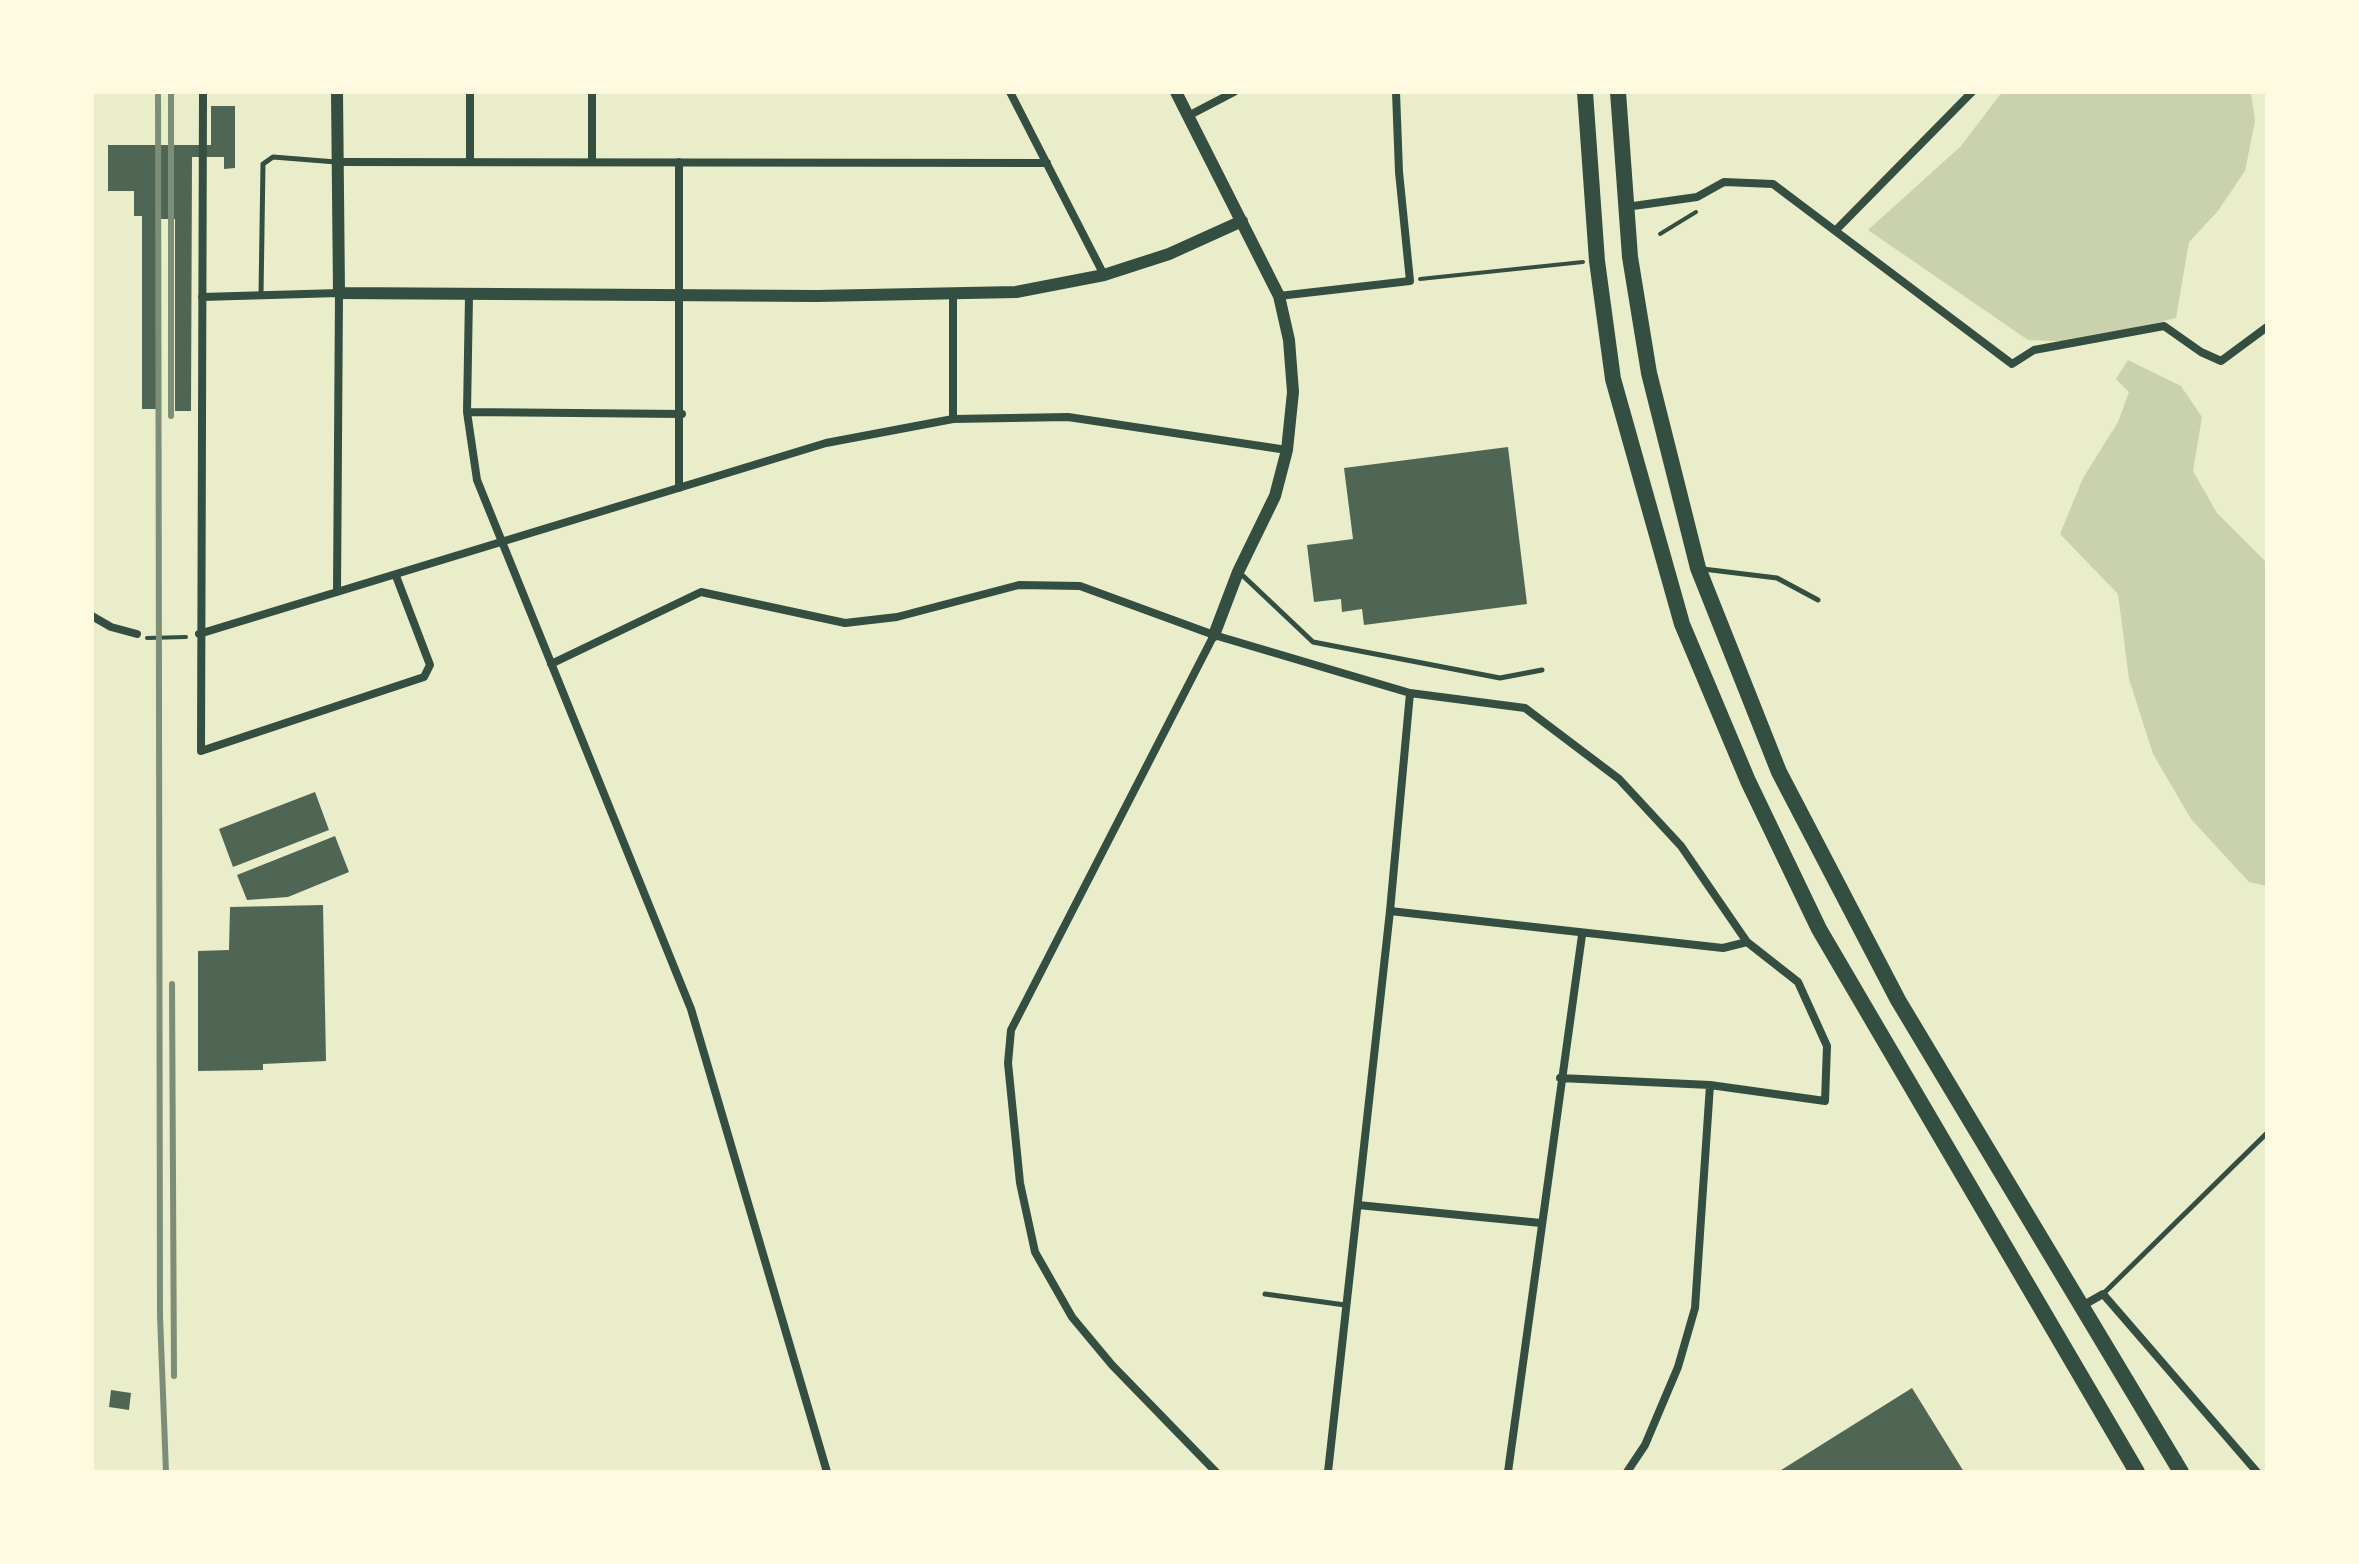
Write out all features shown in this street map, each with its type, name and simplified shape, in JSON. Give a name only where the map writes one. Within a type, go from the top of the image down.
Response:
[{"type":"highway","points":[[1585,92],[1597,261],[1613,379],[1646,506],[1682,624],[1748,781],[1819,929],[1871,1023],[2137,1472]]},
{"type":"highway","points":[[1618,92],[1630,257],[1649,373],[1698,568],[1779,772],[1898,1000],[2181,1472]]},
{"type":"street","points":[[203,92],[201,751],[424,677],[430,665],[396,576]]},
{"type":"street","points":[[337,92],[337,592]]},
{"type":"street","points":[[470,92],[470,161]]},
{"type":"street","points":[[592,92],[592,162]]},
{"type":"street","points":[[1010,92],[1104,275]]},
{"type":"street","points":[[1176,92],[1279,296],[1289,340],[1293,392],[1287,450],[1275,496],[1238,572],[1214,635],[1011,1030],[1008,1063],[1020,1183],[1035,1252],[1072,1317],[1112,1365],[1216,1472]]},
{"type":"street","points":[[1188,116],[1234,92]]},
{"type":"street","points":[[1279,296],[1410,281],[1399,172],[1396,92]]},
{"type":"street","points":[[1837,229],[1972,92]]},
{"type":"street","points":[[336,162],[1047,163]]},
{"type":"street","points":[[679,162],[682,414],[679,488]]},
{"type":"street","points":[[1626,207],[1697,197],[1724,182],[1773,184],[1837,229],[2012,364],[2034,350],[2164,326],[2201,352],[2221,361],[2267,327]]},
{"type":"street","points":[[202,297],[339,293],[469,296],[953,295],[1016,292],[1104,275],[1169,254],[1242,221]]},
{"type":"street","points":[[953,295],[953,419]]},
{"type":"street","points":[[469,296],[467,412],[477,480],[691,1009],[827,1472]]},
{"type":"street","points":[[467,412],[682,414]]},
{"type":"street","points":[[199,634],[826,443],[953,419],[1068,417],[1287,450]]},
{"type":"street","points":[[551,664],[701,592],[845,623],[897,617],[1019,585],[1050,583],[1080,586],[1214,635],[1410,693],[1525,708],[1552,725],[1619,779],[1681,846],[1747,942],[1798,982],[1827,1046],[1825,1101],[1710,1085],[1560,1078]]},
{"type":"street","points":[[92,616],[111,627],[137,634]]},
{"type":"street","points":[[1328,1472],[1390,911],[1410,693]]},
{"type":"street","points":[[1390,911],[1582,935],[1723,948],[1747,942]]},
{"type":"street","points":[[1508,1472],[1582,935]]},
{"type":"street","points":[[1627,1472],[1645,1445],[1667,1393],[1695,1308],[1710,1085]]},
{"type":"street","points":[[1358,1205],[1541,1223]]},
{"type":"street","points":[[2082,1306],[2103,1294],[2257,1472]]},
{"type":"lane","points":[[261,295],[263,164],[273,157],[336,162]]},
{"type":"lane","points":[[1698,568],[1777,578],[1818,600]]},
{"type":"lane","points":[[1238,572],[1313,642],[1500,678],[1542,670]]},
{"type":"lane","points":[[2103,1294],[2267,1133]]},
{"type":"lane","points":[[1265,1294],[1346,1305]]},
{"type":"path","points":[[1410,281],[1490,269],[1597,261]]},
{"type":"path","points":[[137,634],[159,639],[199,634]]},
{"type":"green space","points":[[2002,92],[2251,92],[2255,121],[2245,171],[2217,212],[2189,242],[2176,318],[2077,342],[2028,340],[1868,230],[1961,146]]},
{"type":"green space","points":[[2128,360],[2181,386],[2202,417],[2193,471],[2217,513],[2267,563],[2267,886],[2249,882],[2191,819],[2153,754],[2129,679],[2118,594],[2060,534],[2083,478],[2118,422],[2129,392],[2116,379]]},
{"type":"building","points":[[211,106],[235,106],[235,168],[224,169],[224,157],[192,157],[191,411],[175,411],[175,219],[156,219],[156,409],[142,409],[142,216],[134,216],[134,191],[108,191],[108,145],[211,145]]},
{"type":"building","points":[[1508,447],[1527,604],[1364,625],[1362,609],[1342,612],[1341,599],[1314,602],[1307,545],[1353,539],[1344,468]]},
{"type":"building","points":[[315,792],[329,830],[233,867],[219,829]]},
{"type":"building","points":[[335,836],[349,872],[288,897],[247,900],[237,875]]},
{"type":"building","points":[[323,905],[326,1061],[263,1064],[263,1070],[198,1071],[198,951],[229,950],[230,907]]},
{"type":"building","points":[[1912,1388],[1964,1472],[1778,1472]]},
{"type":"building","points":[[111,1390],[131,1393],[129,1410],[109,1407]]},
{"type":"railway","points":[[158,92],[160,1316],[166,1472]]},
{"type":"railway","points":[[171,92],[171,416]]},
{"type":"railway","points":[[172,984],[174,1376]]}]
